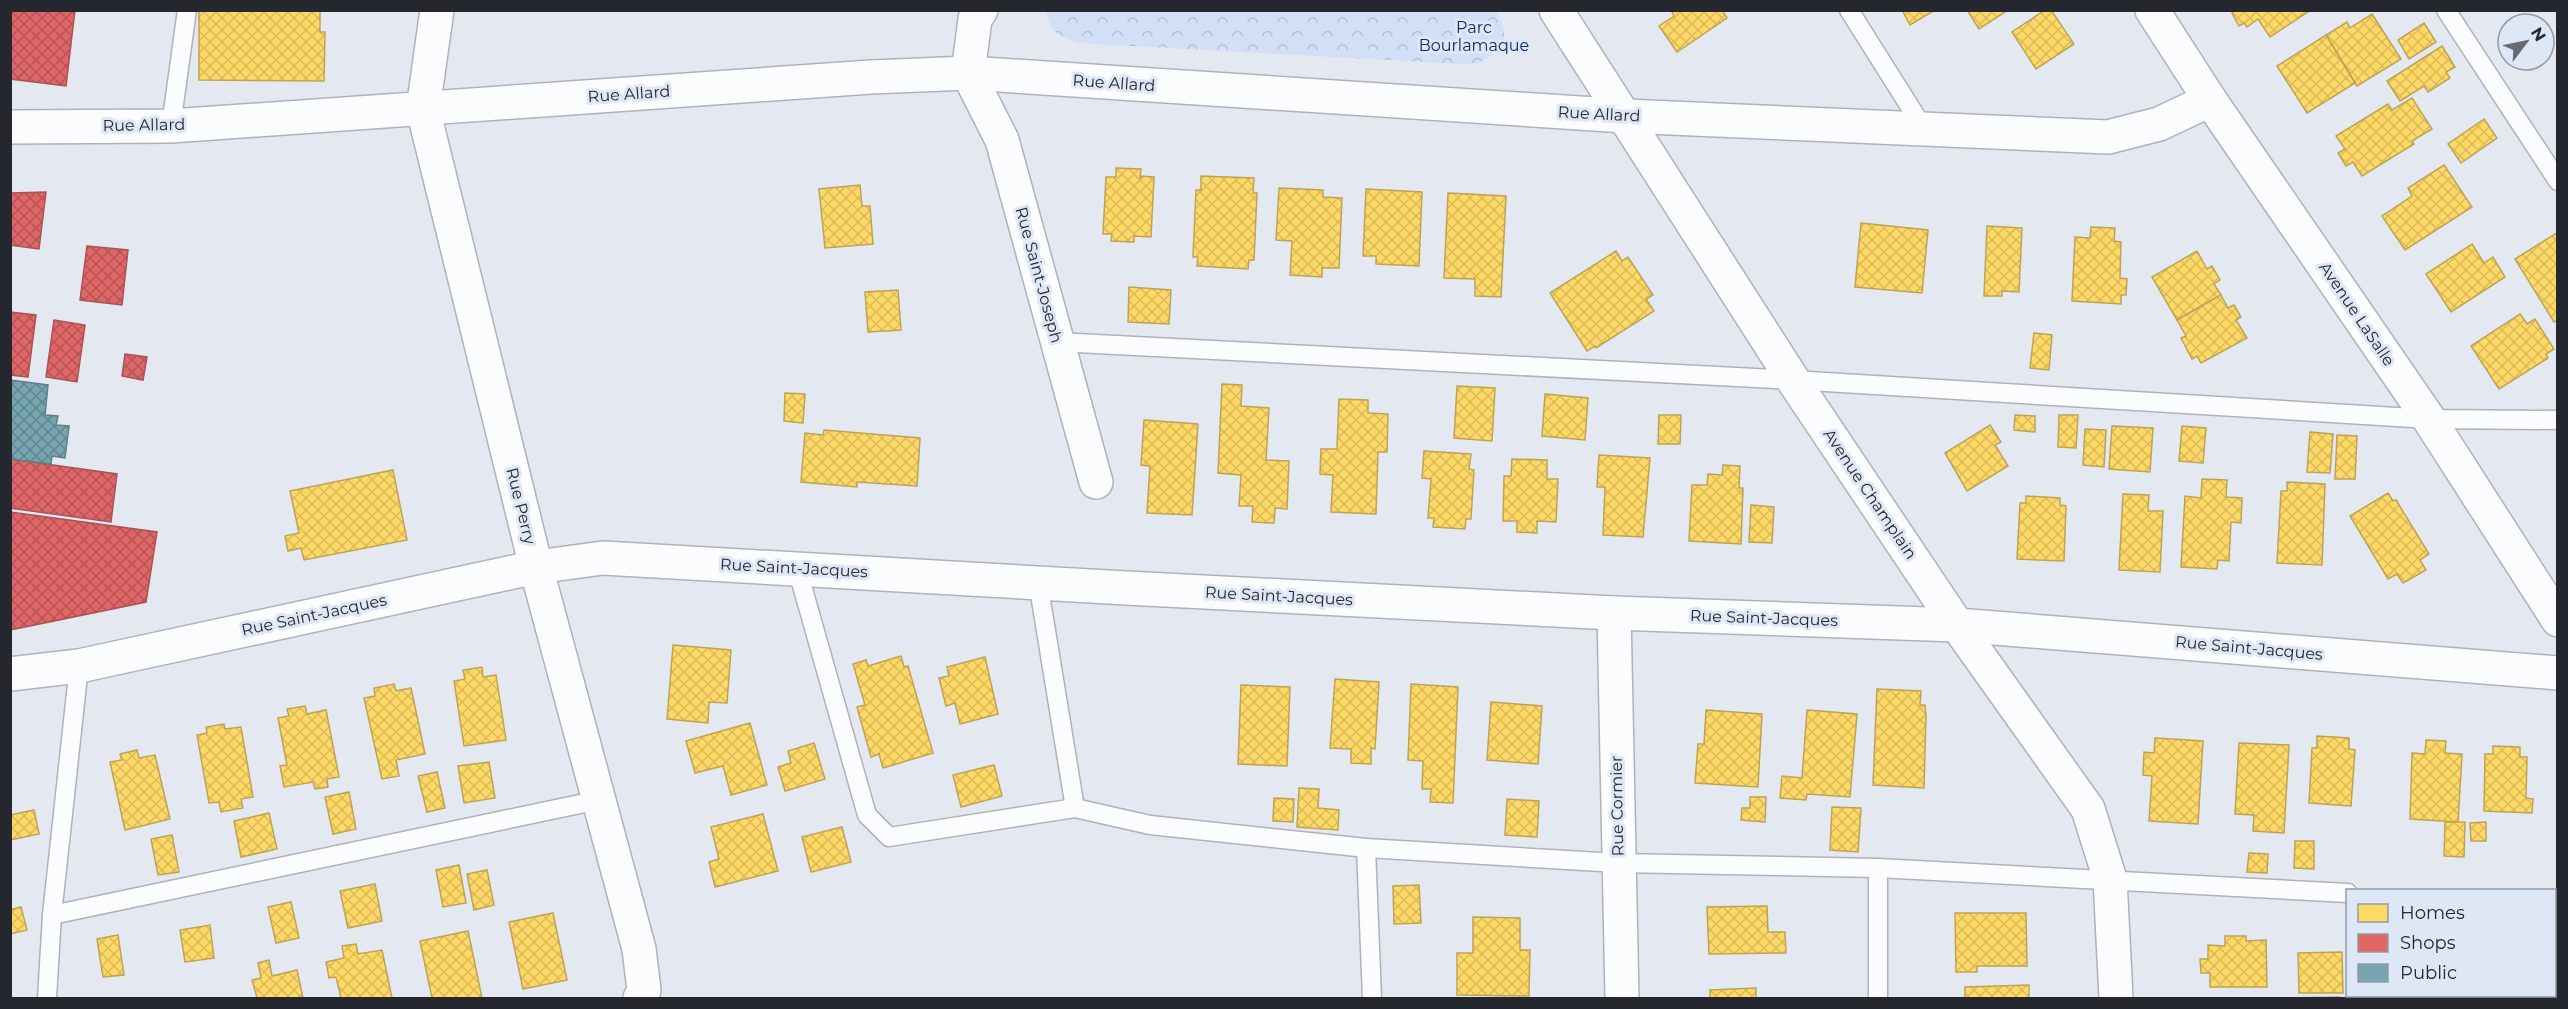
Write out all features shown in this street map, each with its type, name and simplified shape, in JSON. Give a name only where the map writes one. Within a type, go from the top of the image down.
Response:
[{"type":"street","name":"Rue Perry","points":[[436,10],[423,109],[536,567],[639,948],[644,990],[640,999]]},
{"type":"street","points":[[968,73],[975,19],[981,10]]},
{"type":"street","name":"Avenue Champlain","points":[[1556,10],[1793,380],[1957,625],[2088,809],[2109,879],[2116,999]]},
{"type":"street","name":"Avenue LaSalle","points":[[2152,10],[2210,100],[2429,419],[2558,620]]},
{"type":"street","name":"Rue Allard","points":[[10,127],[171,126],[859,77],[968,73],[1625,116],[2108,136],[2159,124],[2210,100]]},
{"type":"street","name":"Rue Saint-Joseph","points":[[968,73],[1002,140],[1096,482]]},
{"type":"street","name":"Rue Saint-Jacques","points":[[10,674],[79,666],[536,567],[603,558],[1614,612],[1957,625],[2558,673]]},
{"type":"street","name":"Rue Cormier","points":[[1614,612],[1622,999]]},
{"type":"lane","points":[[171,126],[187,10]]},
{"type":"lane","points":[[1849,10],[1924,129]]},
{"type":"lane","points":[[2446,10],[2558,181]]},
{"type":"lane","points":[[1057,342],[1793,380],[2429,419],[2558,420]]},
{"type":"lane","points":[[797,568],[867,815],[889,837],[1075,808],[1150,825],[1366,848],[1618,863],[1878,868],[2346,893]]},
{"type":"lane","points":[[1038,582],[1075,808]]},
{"type":"lane","points":[[47,999],[52,915],[79,666]]},
{"type":"lane","points":[[52,915],[599,800]]},
{"type":"lane","points":[[1366,848],[1372,999]]},
{"type":"lane","points":[[1878,868],[1878,999]]},
{"type":"green space","name":"Parc Bourlamaque","points":[[1046,11],[1498,11],[1504,30],[1504,48],[1479,63],[1459,64],[1079,43],[1056,33],[1050,25]]},
{"type":"building: Homes","points":[[199,10],[320,10],[320,32],[325,32],[324,81],[199,80]]},
{"type":"building: Homes","points":[[1671,10],[1722,10],[1727,18],[1677,52],[1659,26],[1674,16]]},
{"type":"building: Homes","points":[[1902,10],[1935,10],[1910,25]]},
{"type":"building: Homes","points":[[1967,10],[2008,10],[1979,29]]},
{"type":"building: Homes","points":[[2045,10],[2051,10],[2074,44],[2036,69],[2012,32]]},
{"type":"building: Homes","points":[[2236,10],[2311,10],[2270,37],[2258,19],[2247,27],[2244,23],[2239,26],[2232,13]]},
{"type":"building: Homes","points":[[2372,14],[2401,59],[2357,86],[2326,35],[2347,22],[2350,28]]},
{"type":"building: Homes","points":[[2424,23],[2436,42],[2409,59],[2398,40]]},
{"type":"building: Homes","points":[[2326,35],[2355,83],[2307,113],[2277,66]]},
{"type":"building: Homes","points":[[2442,46],[2455,67],[2446,72],[2450,78],[2428,92],[2424,86],[2400,101],[2387,81]]},
{"type":"building: Homes","points":[[2412,98],[2432,129],[2412,141],[2414,144],[2362,176],[2353,162],[2346,166],[2338,153],[2345,149],[2336,136],[2388,104],[2392,110]]},
{"type":"building: Homes","points":[[2484,119],[2497,138],[2461,163],[2448,144]]},
{"type":"building: Homes","points":[[2444,165],[2472,207],[2405,250],[2382,216],[2412,196],[2408,188]]},
{"type":"building: Homes","points":[[1116,168],[1141,169],[1140,179],[1141,176],[1154,177],[1151,237],[1134,236],[1134,242],[1111,241],[1112,234],[1103,234],[1106,177],[1116,177]]},
{"type":"building: Homes","points":[[1201,176],[1254,178],[1253,193],[1257,193],[1254,260],[1249,260],[1248,269],[1197,266],[1198,257],[1193,257],[1196,190],[1201,190]]},
{"type":"building: Homes","points":[[860,185],[862,206],[870,206],[873,244],[825,248],[819,189]]},
{"type":"building: Homes","points":[[1279,188],[1323,190],[1323,197],[1342,198],[1339,268],[1322,268],[1322,277],[1290,275],[1292,241],[1276,240]]},
{"type":"building: Homes","points":[[1366,189],[1422,192],[1419,266],[1376,264],[1376,256],[1363,256]]},
{"type":"building: Homes","points":[[1448,193],[1506,196],[1501,297],[1475,296],[1475,279],[1444,278]]},
{"type":"building: Homes","points":[[1861,223],[1928,230],[1922,293],[1855,287]]},
{"type":"building: Homes","points":[[1987,226],[2022,228],[2019,292],[2002,291],[2002,296],[1984,296]]},
{"type":"building: Homes","points":[[2091,227],[2115,228],[2114,241],[2121,242],[2120,278],[2127,279],[2126,295],[2121,295],[2121,304],[2072,301],[2075,237],[2090,238]]},
{"type":"building: Homes","points":[[2558,232],[2558,320],[2554,322],[2515,259]]},
{"type":"building: Homes","points":[[2472,244],[2484,263],[2493,257],[2505,277],[2451,312],[2426,274]]},
{"type":"building: Homes","points":[[1616,251],[1622,261],[1628,257],[1653,295],[1646,299],[1654,311],[1596,348],[1595,346],[1587,351],[1550,293]]},
{"type":"building: Homes","points":[[2197,251],[2207,269],[2212,266],[2220,280],[2214,284],[2221,295],[2177,320],[2152,277]]},
{"type":"building: Homes","points":[[1129,287],[1171,290],[1169,324],[1128,322]]},
{"type":"building: Homes","points":[[898,290],[901,330],[868,332],[865,292]]},
{"type":"building: Homes","points":[[2221,295],[2228,308],[2234,305],[2241,317],[2236,320],[2247,338],[2201,363],[2197,356],[2192,359],[2181,338],[2186,336],[2177,320]]},
{"type":"building: Homes","points":[[2520,314],[2527,324],[2535,319],[2554,349],[2546,354],[2548,358],[2499,389],[2471,346]]},
{"type":"building: Homes","points":[[2034,333],[2052,335],[2049,370],[2030,368]]},
{"type":"building: Homes","points":[[1222,384],[1242,385],[1241,406],[1269,408],[1266,460],[1289,461],[1287,509],[1275,508],[1274,523],[1252,522],[1253,506],[1239,506],[1241,475],[1218,473]]},
{"type":"building: Homes","points":[[1457,386],[1495,388],[1492,441],[1454,438]]},
{"type":"building: Homes","points":[[785,393],[805,394],[803,423],[784,421]]},
{"type":"building: Homes","points":[[1545,394],[1588,398],[1585,440],[1542,436]]},
{"type":"building: Homes","points":[[1339,399],[1368,400],[1368,413],[1388,414],[1387,452],[1378,452],[1376,514],[1331,512],[1333,475],[1320,474],[1321,449],[1337,449]]},
{"type":"building: Homes","points":[[1659,415],[1681,415],[1680,444],[1658,444]]},
{"type":"building: Homes","points":[[2015,415],[2035,416],[2035,432],[2014,430]]},
{"type":"building: Homes","points":[[2059,415],[2078,415],[2076,448],[2058,447]]},
{"type":"building: Homes","points":[[1144,420],[1198,424],[1192,515],[1147,513],[1150,466],[1141,465]]},
{"type":"building: Homes","points":[[1990,425],[2001,442],[1995,445],[2008,466],[1967,491],[1945,453]]},
{"type":"building: Homes","points":[[2112,426],[2153,428],[2150,472],[2109,469]]},
{"type":"building: Homes","points":[[2182,426],[2206,428],[2203,463],[2179,461]]},
{"type":"building: Homes","points":[[2085,429],[2106,430],[2104,467],[2083,465]]},
{"type":"building: Homes","points":[[824,430],[920,438],[917,486],[857,482],[857,487],[801,482],[805,433],[823,435]]},
{"type":"building: Homes","points":[[2310,432],[2333,434],[2330,473],[2307,472]]},
{"type":"building: Homes","points":[[2337,435],[2357,436],[2355,479],[2335,479]]},
{"type":"building: Homes","points":[[1424,451],[1471,454],[1469,469],[1474,470],[1471,519],[1466,519],[1465,529],[1433,527],[1434,518],[1428,518],[1431,479],[1422,478]]},
{"type":"building: Homes","points":[[1599,455],[1650,458],[1643,537],[1603,535],[1605,487],[1597,487]]},
{"type":"building: Homes","points":[[1512,459],[1547,460],[1547,479],[1558,479],[1556,522],[1537,521],[1537,533],[1517,532],[1517,521],[1503,521],[1504,476],[1511,476]]},
{"type":"building: Homes","points":[[1723,465],[1740,466],[1739,488],[1743,488],[1741,544],[1689,541],[1692,485],[1707,485],[1708,474],[1722,475]]},
{"type":"building: Homes","points":[[393,470],[407,540],[304,560],[301,548],[288,551],[285,536],[299,533],[290,491]]},
{"type":"building: Homes","points":[[2202,479],[2227,480],[2226,497],[2242,498],[2241,523],[2231,522],[2229,561],[2218,560],[2217,569],[2181,567],[2185,496],[2201,498]]},
{"type":"building: Homes","points":[[2287,482],[2325,484],[2322,565],[2277,563],[2281,491],[2287,491]]},
{"type":"building: Homes","points":[[2388,493],[2393,501],[2396,500],[2429,554],[2420,560],[2426,570],[2403,583],[2397,574],[2388,579],[2350,516]]},
{"type":"building: Homes","points":[[2123,494],[2149,495],[2148,511],[2163,511],[2160,572],[2119,570]]},
{"type":"building: Homes","points":[[2026,496],[2060,498],[2060,505],[2066,506],[2064,561],[2017,559],[2020,503],[2026,503]]},
{"type":"building: Homes","points":[[1751,505],[1774,507],[1772,543],[1749,542]]},
{"type":"building: Homes","points":[[673,645],[731,650],[727,703],[709,702],[708,723],[667,719]]},
{"type":"building: Homes","points":[[901,656],[904,667],[908,666],[933,753],[883,768],[879,754],[871,757],[857,707],[865,705],[853,664],[866,660],[868,666]]},
{"type":"building: Homes","points":[[985,657],[998,714],[960,724],[955,703],[946,706],[939,678],[949,676],[947,667]]},
{"type":"building: Homes","points":[[482,667],[483,677],[496,675],[506,740],[464,746],[454,681],[465,679],[463,670]]},
{"type":"building: Homes","points":[[1335,679],[1379,682],[1375,749],[1371,748],[1371,764],[1351,763],[1351,749],[1330,748]]},
{"type":"building: Homes","points":[[394,684],[396,691],[411,688],[425,754],[396,760],[399,776],[382,779],[364,698],[375,696],[374,688]]},
{"type":"building: Homes","points":[[1411,684],[1458,687],[1453,803],[1430,802],[1431,789],[1422,789],[1423,761],[1408,760]]},
{"type":"building: Homes","points":[[1241,685],[1290,687],[1287,766],[1238,764]]},
{"type":"building: Homes","points":[[1877,689],[1921,691],[1920,705],[1925,705],[1926,716],[1924,788],[1873,785]]},
{"type":"building: Homes","points":[[1491,702],[1542,706],[1538,764],[1487,760]]},
{"type":"building: Homes","points":[[305,706],[307,714],[326,710],[339,777],[327,779],[328,787],[315,789],[313,782],[284,787],[280,766],[287,765],[278,718],[289,716],[287,709]]},
{"type":"building: Homes","points":[[1706,710],[1762,714],[1758,787],[1695,783],[1698,744],[1704,744]]},
{"type":"building: Homes","points":[[1807,710],[1857,714],[1850,797],[1807,794],[1806,800],[1780,798],[1782,776],[1802,778]]},
{"type":"building: Homes","points":[[750,723],[767,785],[731,795],[723,766],[695,773],[686,741]]},
{"type":"building: Homes","points":[[224,724],[225,729],[241,727],[253,797],[241,799],[243,808],[221,812],[219,802],[209,803],[197,735],[207,733],[206,727]]},
{"type":"building: Homes","points":[[2317,736],[2349,738],[2349,749],[2355,750],[2351,806],[2309,803],[2312,748],[2317,748]]},
{"type":"building: Homes","points":[[2155,738],[2203,741],[2198,824],[2149,821],[2152,776],[2143,775],[2144,752],[2154,753]]},
{"type":"building: Homes","points":[[2426,740],[2446,741],[2445,753],[2462,754],[2458,822],[2410,819],[2412,753],[2425,754]]},
{"type":"building: Homes","points":[[814,743],[825,779],[785,791],[778,767],[791,763],[788,751]]},
{"type":"building: Homes","points":[[2239,743],[2289,745],[2284,833],[2253,831],[2254,815],[2235,814]]},
{"type":"building: Homes","points":[[2493,746],[2520,747],[2520,757],[2527,757],[2526,798],[2533,799],[2532,813],[2484,811],[2485,754],[2493,754]]},
{"type":"building: Homes","points":[[137,750],[139,758],[155,755],[170,819],[125,830],[110,762],[122,760],[120,754]]},
{"type":"building: Homes","points":[[489,762],[495,798],[464,803],[458,766]]},
{"type":"building: Homes","points":[[994,765],[1002,796],[961,807],[953,775]]},
{"type":"building: Homes","points":[[437,772],[445,808],[427,812],[418,776]]},
{"type":"building: Homes","points":[[1299,788],[1319,789],[1318,808],[1339,810],[1338,830],[1297,827]]},
{"type":"building: Homes","points":[[349,792],[356,829],[333,834],[325,797]]},
{"type":"building: Homes","points":[[1750,797],[1766,797],[1765,822],[1741,820],[1742,808],[1750,808]]},
{"type":"building: Homes","points":[[1274,798],[1294,799],[1293,822],[1273,821]]},
{"type":"building: Homes","points":[[1507,799],[1539,801],[1537,837],[1505,835]]},
{"type":"building: Homes","points":[[1832,807],[1861,808],[1858,852],[1830,850]]},
{"type":"building: Homes","points":[[34,810],[39,834],[10,840],[10,815]]},
{"type":"building: Homes","points":[[269,813],[277,849],[241,857],[234,821]]},
{"type":"building: Homes","points":[[763,814],[778,871],[715,887],[709,862],[719,859],[711,827]]},
{"type":"building: Homes","points":[[2445,822],[2465,822],[2464,857],[2444,856]]},
{"type":"building: Homes","points":[[2486,822],[2486,841],[2471,841],[2470,823]]},
{"type":"building: Homes","points":[[842,827],[851,862],[811,872],[802,837]]},
{"type":"building: Homes","points":[[172,835],[179,872],[158,875],[151,839]]},
{"type":"building: Homes","points":[[2295,841],[2314,841],[2314,869],[2294,868]]},
{"type":"building: Homes","points":[[2249,853],[2268,854],[2267,873],[2247,872]]},
{"type":"building: Homes","points":[[459,865],[466,903],[443,907],[436,870]]},
{"type":"building: Homes","points":[[487,870],[494,905],[474,910],[467,874]]},
{"type":"building: Homes","points":[[375,884],[382,921],[348,928],[340,891]]},
{"type":"building: Homes","points":[[1419,885],[1421,923],[1394,924],[1393,886]]},
{"type":"building: Homes","points":[[291,902],[299,938],[276,943],[268,907]]},
{"type":"building: Homes","points":[[1767,906],[1768,932],[1785,932],[1786,953],[1709,954],[1707,907]]},
{"type":"building: Homes","points":[[21,907],[27,930],[10,934],[10,910]]},
{"type":"building: Homes","points":[[553,913],[567,980],[523,989],[509,922]]},
{"type":"building: Homes","points":[[1955,913],[2026,913],[2027,966],[1977,966],[1977,972],[1956,972]]},
{"type":"building: Homes","points":[[1473,917],[1520,918],[1520,950],[1530,950],[1529,996],[1457,995],[1457,953],[1473,953]]},
{"type":"building: Homes","points":[[210,925],[214,958],[185,962],[180,930]]},
{"type":"building: Homes","points":[[468,931],[482,998],[432,998],[420,941]]},
{"type":"building: Homes","points":[[118,935],[124,975],[103,977],[97,939]]},
{"type":"building: Homes","points":[[2225,936],[2246,936],[2246,941],[2266,940],[2267,987],[2210,987],[2210,973],[2201,973],[2200,959],[2208,959],[2208,945],[2225,946]]},
{"type":"building: Homes","points":[[356,944],[358,954],[382,950],[392,998],[341,998],[336,977],[329,978],[326,962],[344,958],[342,946]]},
{"type":"building: Homes","points":[[2342,952],[2343,993],[2299,993],[2298,953]]},
{"type":"building: Homes","points":[[269,960],[272,976],[297,970],[303,998],[257,998],[252,980],[261,978],[258,963]]},
{"type":"building: Homes","points":[[2029,985],[2029,998],[1965,998],[1965,987]]},
{"type":"building: Homes","points":[[1756,988],[1756,998],[1710,998],[1710,990]]},
{"type":"building: Homes","points":[[2339,997],[2339,998],[2287,998]]},
{"type":"building: Homes","points":[[2384,997],[2424,997],[2424,998]]},
{"type":"building: Shops","points":[[10,10],[75,10],[66,86],[10,79]]},
{"type":"building: Shops","points":[[46,192],[39,249],[10,245],[10,193]]},
{"type":"building: Shops","points":[[87,246],[128,250],[122,305],[80,300]]},
{"type":"building: Shops","points":[[10,312],[36,315],[28,377],[10,375]]},
{"type":"building: Shops","points":[[54,320],[85,325],[77,382],[46,377]]},
{"type":"building: Shops","points":[[125,354],[147,357],[143,380],[122,376]]},
{"type":"building: Shops","points":[[10,459],[117,474],[111,522],[10,508]]},
{"type":"building: Shops","points":[[10,512],[157,532],[146,602],[10,630]]},
{"type":"building: Public","points":[[10,380],[48,385],[45,415],[58,416],[56,425],[69,426],[65,458],[52,456],[51,464],[10,459]]}]
